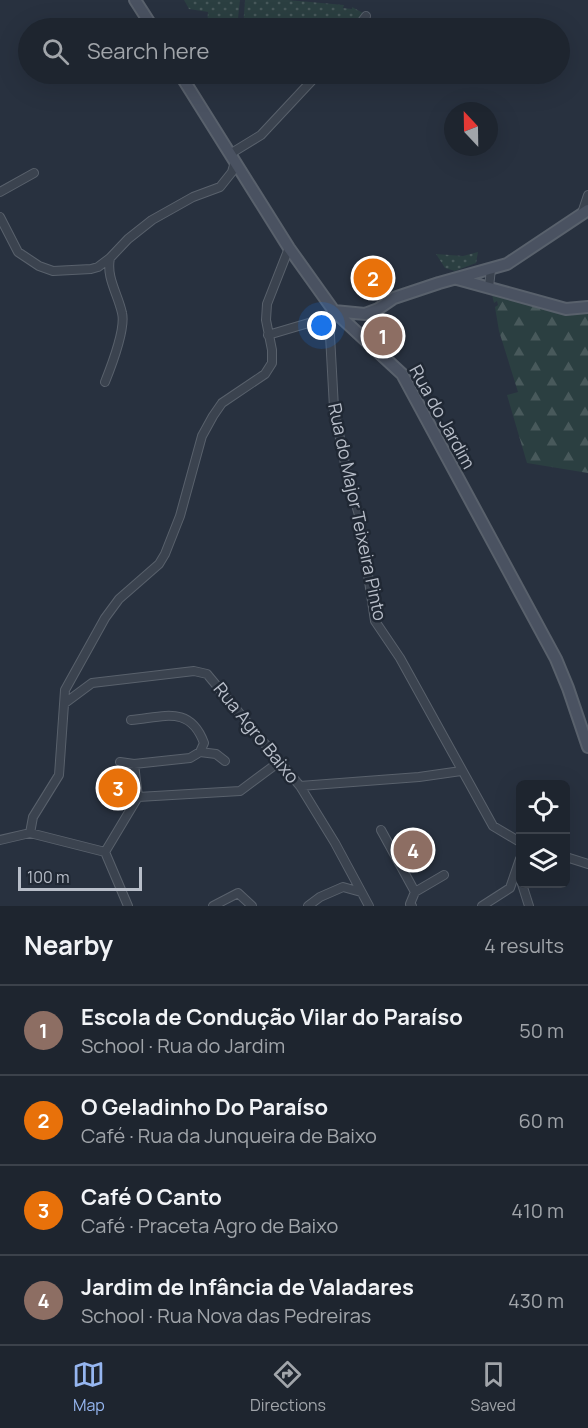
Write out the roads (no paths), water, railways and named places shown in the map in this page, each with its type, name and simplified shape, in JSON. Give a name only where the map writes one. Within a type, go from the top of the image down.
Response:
[{"type":"main road","points":[[135,0],[147,18]]},
{"type":"main road","name":"Rua do Jardim","points":[[186,84],[331,314],[402,374],[556,659],[588,747]]},
{"type":"main road","points":[[331,314],[365,314],[378,309],[393,298],[507,264],[585,212]]},
{"type":"main road","points":[[457,279],[566,309],[588,307]]},
{"type":"street","points":[[0,217],[18,252],[45,269],[60,272],[92,269],[110,258],[128,238],[152,220],[193,197],[220,187],[232,172],[233,158],[261,135],[309,84]]},
{"type":"street","points":[[0,192],[34,173]]},
{"type":"street","points":[[585,212],[588,195]]},
{"type":"street","points":[[30,833],[33,817],[58,775],[65,690],[105,618],[119,598],[159,564],[165,554],[180,516],[202,436],[213,416],[222,403],[265,374],[272,363],[267,304],[289,248]]},
{"type":"street","points":[[105,382],[115,356],[123,315],[108,266],[110,258]]},
{"type":"street","points":[[489,287],[491,269]]},
{"type":"street","points":[[268,335],[331,314]]},
{"type":"street","name":"Rua do Major Teixeira Pinto","points":[[331,314],[334,408],[347,474],[359,515],[375,621],[400,658],[493,826],[516,840]]},
{"type":"street","name":"Rua Agro Baixo","points":[[64,703],[92,683],[194,671],[207,674],[300,786],[335,843],[369,906]]},
{"type":"street","points":[[120,762],[134,764],[190,758],[200,752],[204,743],[200,731],[180,716],[132,720]]},
{"type":"street","points":[[200,752],[216,754],[225,761]]},
{"type":"street","points":[[138,797],[240,791],[279,762]]},
{"type":"street","points":[[105,852],[138,797],[134,764]]},
{"type":"street","points":[[300,786],[419,777],[461,771]]},
{"type":"street","points":[[381,830],[415,892]]},
{"type":"street","points":[[0,840],[30,833],[105,852]]},
{"type":"street","points":[[105,852],[128,906]]},
{"type":"street","points":[[570,858],[588,864]]},
{"type":"street","points":[[482,906],[510,888],[516,874]]},
{"type":"street","points":[[412,906],[410,904],[415,892],[444,875]]},
{"type":"street","points":[[308,906],[320,897],[343,887],[361,892]]},
{"type":"street","points":[[523,888],[528,906]]},
{"type":"street","points":[[213,906],[238,893],[252,906]]},
{"type":"place","name":"O Geladinho Do Paraíso","points":[[373,278]]},
{"type":"place","name":"Escola de Condução Vilar do Paraíso","points":[[383,336]]},
{"type":"place","name":"Café O Canto","points":[[118,788]]},
{"type":"place","name":"Jardim de Infância de Valadares","points":[[413,850]]}]
